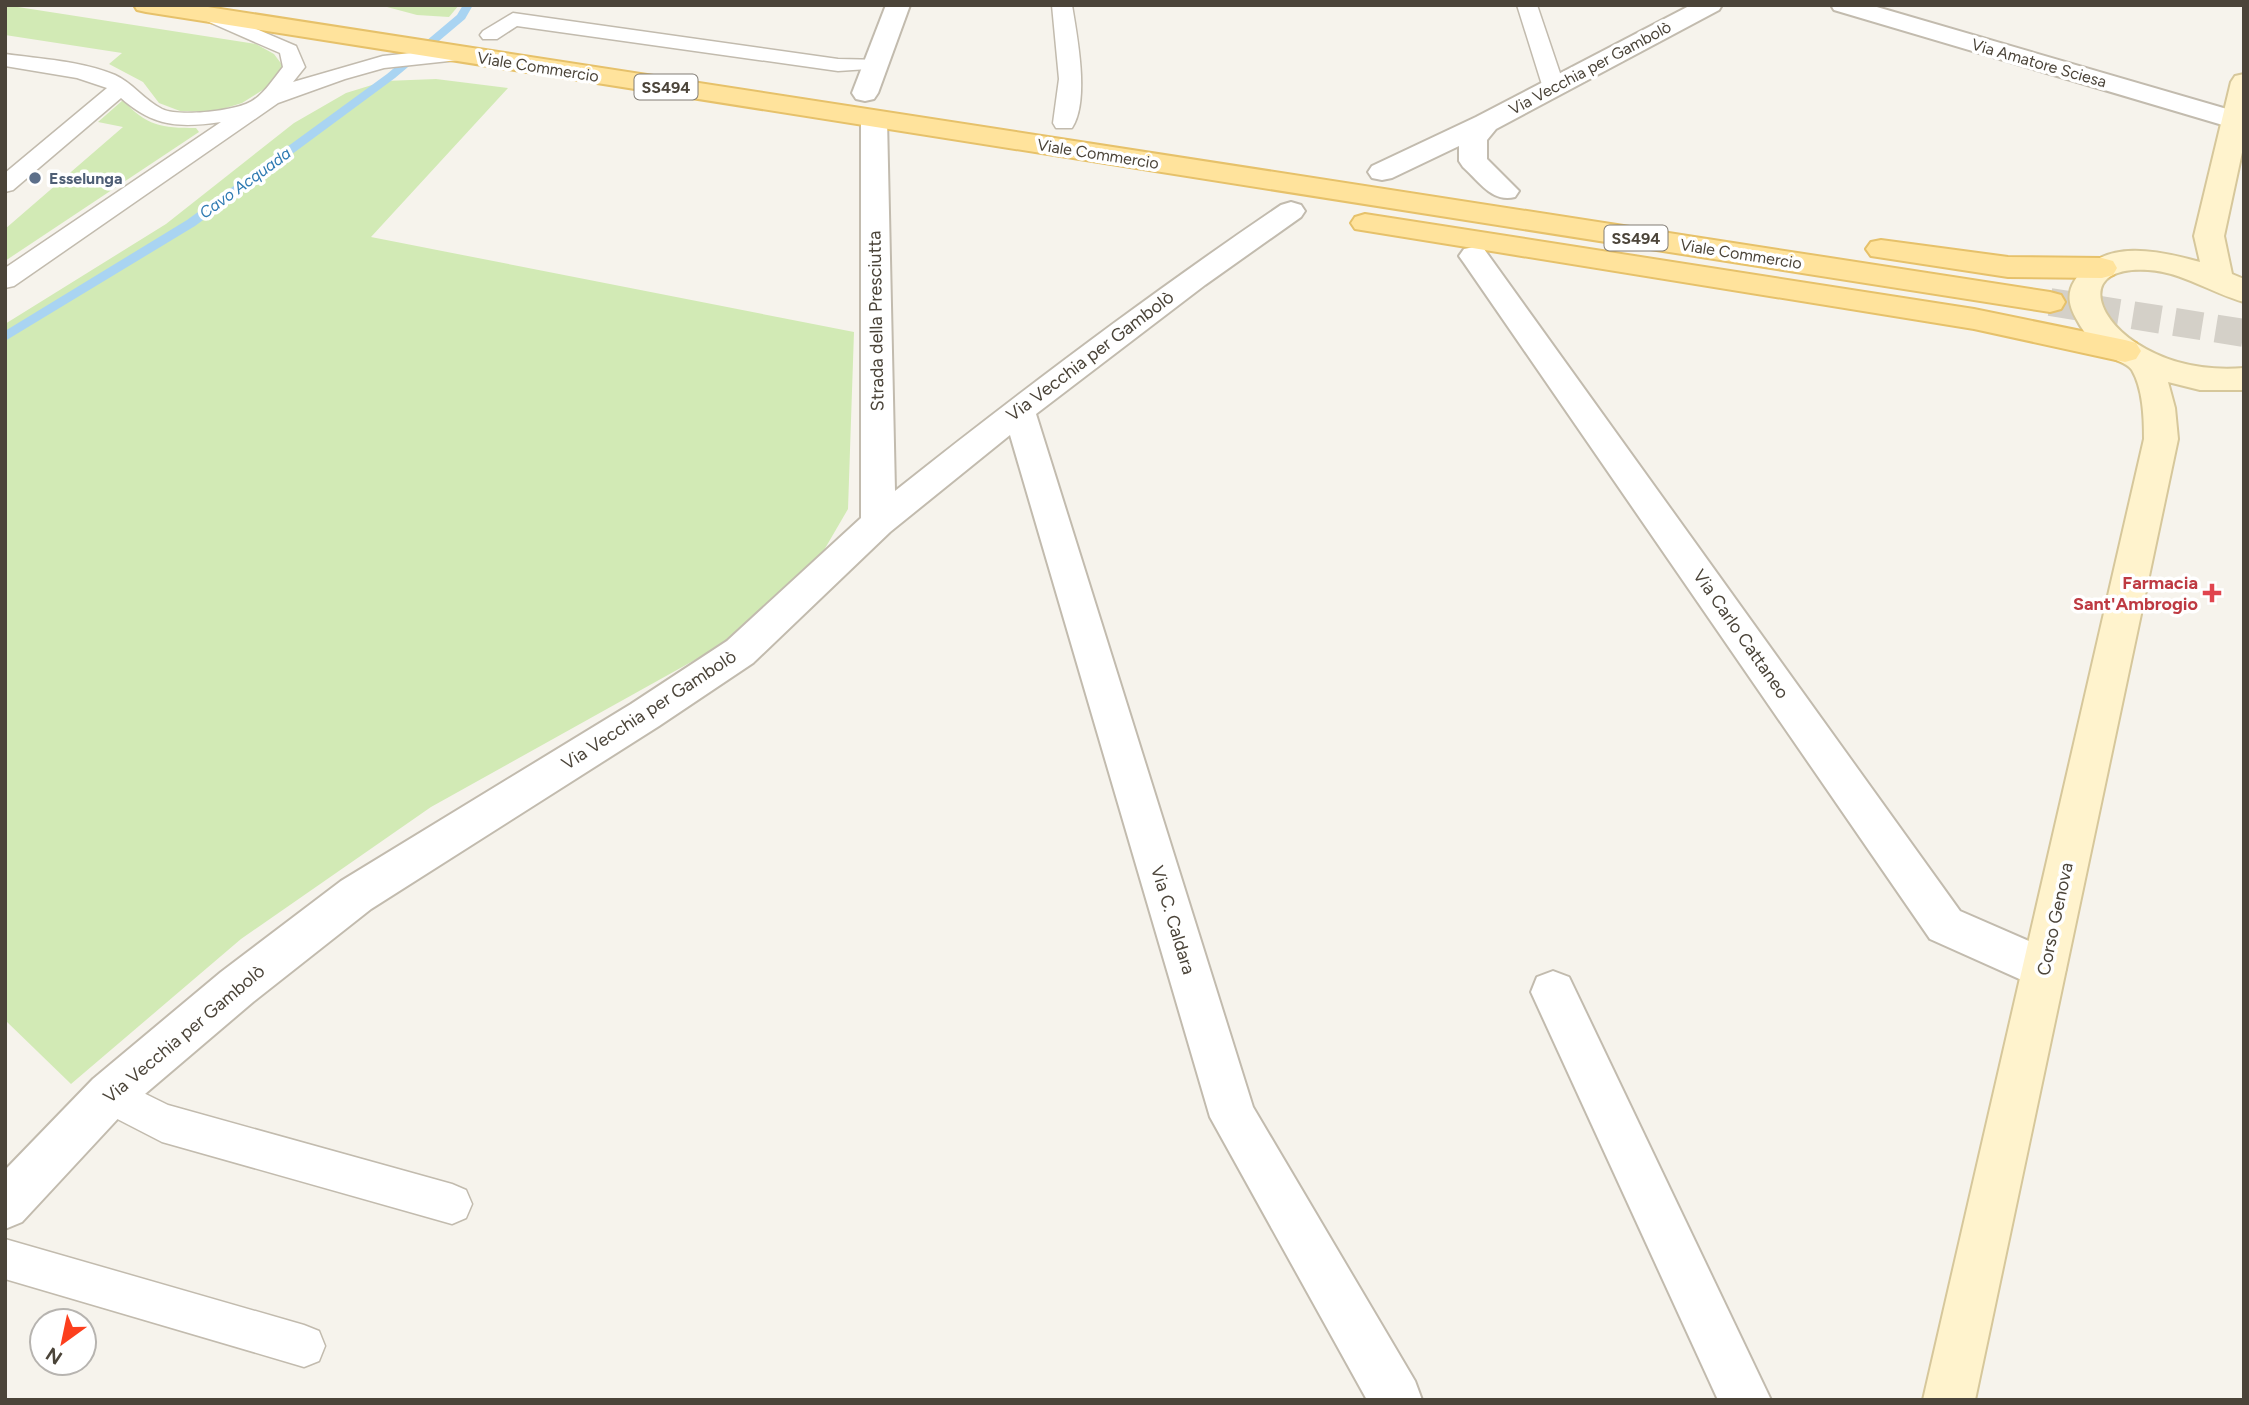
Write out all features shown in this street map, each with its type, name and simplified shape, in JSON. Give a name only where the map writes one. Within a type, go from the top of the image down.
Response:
[{"type":"main road","name":"Viale Commercio","points":[[146,5],[391,46],[870,106],[2050,302]]},
{"type":"main road","points":[[391,46],[484,35],[870,106],[1064,123],[1809,238]]},
{"type":"main road","points":[[2218,278],[2209,236],[2244,82]]},
{"type":"main road","points":[[870,106],[1066,175],[1975,319],[2134,356]]},
{"type":"main road","points":[[2173,263],[2209,236]]},
{"type":"main road","points":[[1850,244],[2008,267],[2102,268],[2119,262],[2173,263],[2218,278],[2244,292]]},
{"type":"main road","name":"Corso Genova","points":[[1949,1400],[2161,439],[2160,402],[2153,380],[2134,356],[2104,333],[2089,316],[2084,297],[2088,280],[2102,268]]},
{"type":"main road","name":"Corso Genova","points":[[2134,356],[2180,375],[2231,380]]},
{"type":"main road","name":"Corso Genova","points":[[2161,439],[2183,410],[2202,391],[2231,380]]},
{"type":"street","name":"Strada della Presciutta","points":[[878,523],[870,106],[876,64],[898,5]]},
{"type":"street","name":"Via Amatore Sciesa","points":[[1843,5],[2235,120]]},
{"type":"street","name":"Via Vecchia per Gambolò","points":[[1382,172],[1554,88],[1699,8]]},
{"type":"street","points":[[1486,123],[1473,140],[1473,161],[1505,191]]},
{"type":"street","name":"Via Vecchia per Gambolò","points":[[5,1205],[109,1095],[237,987],[356,895],[645,715],[740,652],[878,523],[1019,410],[1183,286],[1291,211]]},
{"type":"street","name":"Via Carlo Cattaneo","points":[[1474,256],[1945,925],[2044,969]]},
{"type":"street","name":"Via C. Caldara","points":[[1019,410],[1233,1117],[1396,1400]]},
{"type":"street","points":[[1553,992],[1745,1400]]},
{"type":"lane","points":[[1062,5],[1068,48],[1070,102],[1064,123]]},
{"type":"lane","points":[[1527,5],[1554,88]]},
{"type":"lane","points":[[484,35],[517,12],[838,65],[876,64]]},
{"type":"lane","points":[[5,280],[262,103],[294,67],[289,50],[207,14]]},
{"type":"lane","points":[[5,60],[102,77],[122,86],[150,112],[182,118],[214,117],[262,103],[337,74],[391,46]]},
{"type":"lane","points":[[5,185],[122,86]]},
{"type":"lane","points":[[109,1095],[162,1123],[452,1204]]},
{"type":"lane","points":[[5,1259],[304,1346]]},
{"type":"green space","points":[[5,5],[256,44],[274,54],[283,66],[269,86],[242,103],[213,112],[180,111],[159,103],[143,82],[109,64],[122,53],[5,35]]},
{"type":"green space","points":[[459,5],[449,17],[417,15],[387,7]]},
{"type":"green space","points":[[436,79],[508,88],[371,237],[854,332],[848,509],[820,557],[754,627],[431,807],[241,939],[71,1084],[5,1020],[5,324],[166,224],[294,123],[346,93],[385,81]]},
{"type":"green space","points":[[123,100],[139,115],[155,124],[196,128],[199,132],[5,261],[5,229],[123,127],[98,122]]},
{"type":"waterway","name":"Cavo Acquada","points":[[5,337],[191,223],[391,76],[461,17],[468,5]]},
{"type":"tunnel","points":[[2050,302],[2244,333]]},
{"type":"place","name":"Esselunga","points":[[35,178]]},
{"type":"place","name":"Farmacia Sant'Ambrogio","points":[[2212,593]]}]
